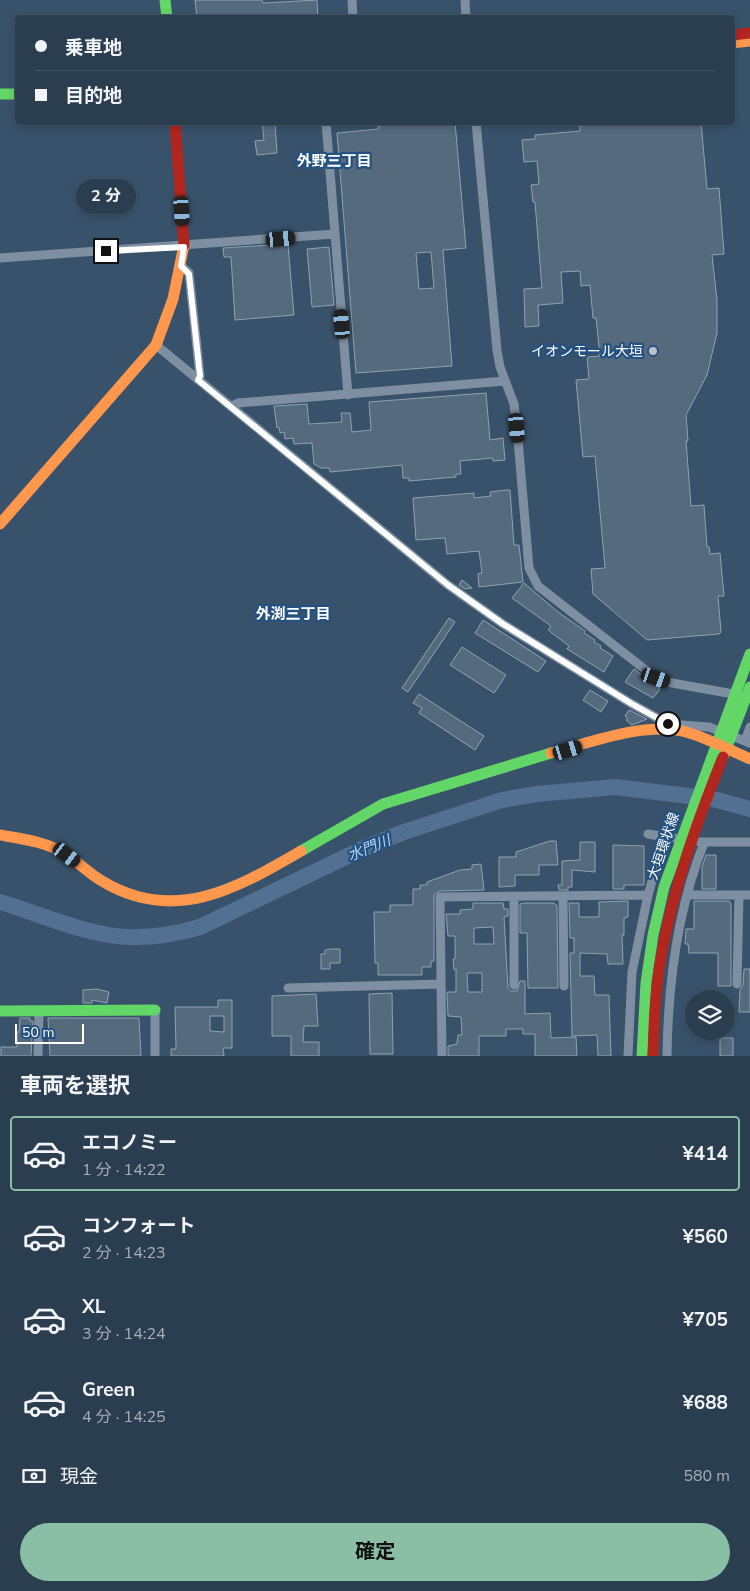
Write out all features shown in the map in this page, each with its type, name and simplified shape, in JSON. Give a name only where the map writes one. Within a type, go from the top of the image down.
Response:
[{"type":"street","points":[[165,0],[167,15]]},
{"type":"street","points":[[352,0],[353,15]]},
{"type":"street","points":[[465,0],[466,15]]},
{"type":"street","points":[[735,34],[750,33]]},
{"type":"street","points":[[735,43],[750,41]]},
{"type":"street","points":[[0,94],[15,94]]},
{"type":"street","points":[[0,524],[131,376],[156,345],[173,298],[184,247],[175,125]]},
{"type":"street","points":[[326,125],[348,395]]},
{"type":"street","points":[[476,125],[497,350],[505,381],[514,404],[530,568],[538,586],[656,678],[672,683],[730,691],[750,698]]},
{"type":"street","points":[[0,258],[184,247],[335,234]]},
{"type":"street","points":[[181,266],[189,274],[200,376],[198,380]]},
{"type":"street","points":[[156,345],[448,585],[503,624],[668,726],[750,759]]},
{"type":"street","points":[[231,407],[238,403],[505,381]]},
{"type":"street","name":"大垣環状線","points":[[653,1056],[652,1026],[659,958],[673,896],[677,865],[750,654]]},
{"type":"street","name":"大垣環状線","points":[[642,1056],[642,1026],[648,959],[662,895],[677,865],[750,686]]},
{"type":"street","points":[[0,835],[51,846],[67,855],[107,885],[136,896],[162,900],[201,898],[228,892],[383,804],[494,769],[622,734],[668,726],[709,727],[747,742],[750,727]]},
{"type":"street","points":[[648,834],[704,842],[750,842]]},
{"type":"street","points":[[628,1056],[632,972],[648,895],[665,837]]},
{"type":"street","points":[[667,1056],[668,1009],[673,963],[687,895],[694,868],[704,842]]},
{"type":"street","points":[[442,1056],[440,897],[648,895]]},
{"type":"street","points":[[687,895],[750,895]]},
{"type":"street","points":[[737,984],[739,895]]},
{"type":"street","points":[[514,896],[514,984]]},
{"type":"street","points":[[563,896],[564,986]]},
{"type":"street","points":[[288,988],[441,984]]},
{"type":"street","points":[[38,1010],[38,1056]]},
{"type":"street","points":[[0,1011],[155,1010],[155,1056]]},
{"type":"building","points":[[195,0],[262,0],[263,3],[317,0],[318,15],[197,15]]},
{"type":"building","points":[[262,125],[275,125],[277,153],[257,155],[255,141],[264,140]]},
{"type":"building","points":[[388,125],[455,125],[466,248],[443,250],[452,366],[356,373],[337,133],[379,129],[378,126]],"holes":[[[431,252],[434,288],[419,289],[416,253]]]},
{"type":"building","points":[[701,125],[707,189],[719,188],[724,254],[712,255],[717,300],[717,333],[707,375],[686,415],[688,441],[686,441],[691,506],[704,505],[707,547],[709,547],[710,554],[720,553],[724,596],[718,596],[721,632],[719,634],[647,640],[593,594],[591,569],[605,568],[595,456],[583,457],[576,380],[589,379],[587,357],[600,356],[596,318],[593,318],[590,285],[581,286],[580,271],[561,272],[563,303],[538,305],[539,326],[525,327],[524,289],[542,288],[535,202],[533,202],[531,185],[539,184],[537,161],[524,162],[522,140],[535,139],[535,135],[580,131],[580,126]]},
{"type":"building","points":[[288,244],[294,315],[235,320],[231,257],[224,257],[223,248]]},
{"type":"building","points":[[329,247],[334,305],[312,307],[307,249]]},
{"type":"building","points":[[486,393],[490,440],[503,438],[505,460],[493,461],[493,458],[460,461],[461,474],[456,474],[456,477],[409,481],[409,478],[403,478],[402,465],[330,472],[329,468],[321,468],[314,464],[312,443],[294,444],[293,438],[285,439],[284,432],[280,433],[279,427],[277,428],[274,406],[307,404],[309,424],[342,422],[341,413],[350,413],[352,432],[371,430],[369,402]]},
{"type":"building","points":[[510,490],[514,545],[519,545],[523,582],[479,587],[478,574],[482,573],[479,551],[447,554],[445,538],[416,540],[413,498],[474,493],[474,498],[491,496],[490,492]]},
{"type":"building","points":[[462,580],[472,588],[465,589],[459,585]]},
{"type":"building","points":[[524,583],[558,612],[585,631],[584,633],[601,646],[600,648],[613,656],[604,672],[567,649],[569,646],[548,630],[551,626],[512,598]]},
{"type":"building","points":[[449,618],[455,622],[408,692],[402,688]]},
{"type":"building","points":[[483,620],[546,661],[538,672],[475,633]]},
{"type":"building","points":[[462,647],[506,675],[494,693],[450,665]]},
{"type":"building","points":[[634,669],[660,689],[653,698],[625,682]]},
{"type":"building","points":[[590,690],[608,701],[601,712],[583,700]]},
{"type":"building","points":[[419,694],[484,736],[475,750],[419,713],[422,708],[413,703]]},
{"type":"building","points":[[629,710],[647,719],[632,725],[626,720],[628,718],[625,716]]},
{"type":"building","points":[[550,841],[556,841],[558,865],[539,865],[539,875],[515,875],[515,886],[499,887],[499,857],[516,857],[516,852]]},
{"type":"building","points":[[580,842],[595,842],[595,872],[572,870],[572,887],[568,887],[568,890],[559,890],[558,885],[562,885],[562,861],[580,860]]},
{"type":"building","points":[[613,845],[644,846],[644,885],[624,885],[624,889],[613,889]]},
{"type":"building","points":[[706,855],[716,855],[716,889],[702,889],[702,867]]},
{"type":"building","points":[[481,864],[484,890],[440,891],[434,894],[434,961],[431,961],[431,967],[422,967],[422,975],[378,975],[378,963],[375,963],[374,912],[390,912],[390,905],[413,905],[413,889],[420,889],[420,885],[427,885],[427,882],[460,870],[472,869],[472,865]]},
{"type":"building","points":[[628,901],[628,917],[624,918],[624,935],[622,935],[623,964],[608,964],[607,954],[580,953],[580,976],[594,976],[595,995],[609,995],[611,1056],[598,1056],[597,1035],[572,1036],[570,953],[574,953],[574,938],[570,938],[569,903],[579,903],[579,917],[599,917],[599,902]]},
{"type":"building","points":[[694,901],[729,901],[731,904],[731,986],[718,986],[718,953],[689,953],[688,944],[685,944],[686,929],[694,929]]},
{"type":"building","points":[[473,903],[503,903],[504,909],[508,909],[508,916],[504,917],[508,988],[511,991],[517,991],[520,981],[525,981],[525,1014],[550,1013],[551,1038],[576,1037],[577,1056],[535,1056],[535,1034],[523,1034],[523,1029],[506,1029],[506,1036],[479,1036],[479,1056],[448,1056],[448,1046],[457,1044],[458,1035],[462,1035],[461,1017],[448,1016],[447,992],[456,992],[456,969],[454,970],[453,959],[455,959],[455,936],[448,936],[446,914],[460,914],[460,910],[473,909]],"holes":[[[493,927],[494,944],[474,944],[474,928]],[[467,973],[482,973],[482,992],[468,992]]]},
{"type":"building","points":[[554,903],[557,906],[558,988],[528,988],[527,933],[520,933],[520,904]]},
{"type":"building","points":[[340,949],[340,963],[330,963],[330,969],[321,969],[321,954],[325,954],[325,950]]},
{"type":"building","points":[[744,969],[750,969],[750,1012],[739,1012],[740,990],[743,985]]},
{"type":"building","points":[[97,989],[109,992],[107,1003],[92,1000],[92,1003],[83,1003],[83,990]]},
{"type":"building","points":[[392,993],[393,1054],[370,1054],[369,994]]},
{"type":"building","points":[[316,994],[318,1026],[304,1026],[303,1042],[319,1042],[319,1056],[291,1056],[291,1036],[272,1036],[272,996]]},
{"type":"building","points":[[218,1000],[232,1000],[232,1048],[223,1048],[224,1056],[171,1056],[171,1049],[176,1049],[175,1007],[218,1007]],"holes":[[[210,1016],[224,1016],[224,1032],[210,1031]]]},
{"type":"building","points":[[20,1018],[30,1018],[30,1021],[33,1021],[31,1056],[1,1056],[1,1047],[17,1047],[17,1032],[19,1032]]},
{"type":"building","points":[[48,1018],[139,1018],[141,1056],[50,1056]]},
{"type":"building","points":[[720,1040],[733,1040],[733,1056],[720,1056]]},
{"type":"waterway","name":"水門川","points":[[0,902],[95,932],[127,937],[164,935],[200,927],[360,850],[401,833],[502,800],[537,794],[615,787],[713,799],[750,809]]},
{"type":"traffic: fast","points":[[165,0],[167,15]]},
{"type":"traffic: fast","points":[[0,94],[15,94]]},
{"type":"traffic: fast","points":[[642,1056],[646,983],[653,935],[664,887],[750,654]]},
{"type":"traffic: fast","points":[[723,757],[750,687]]},
{"type":"traffic: fast","points":[[301,851],[383,804],[551,753]]},
{"type":"traffic: fast","points":[[0,1011],[155,1010]]},
{"type":"traffic: slow","points":[[735,43],[750,41]]},
{"type":"traffic: slow","points":[[0,524],[156,345],[173,299],[184,245]]},
{"type":"traffic: slow","points":[[551,753],[636,731],[670,729],[702,737],[750,759]]},
{"type":"traffic: slow","points":[[0,835],[53,847],[69,856],[102,881],[129,894],[155,900],[180,901],[205,896],[229,888],[301,851]]},
{"type":"traffic: jam","points":[[735,35],[750,33]]},
{"type":"traffic: jam","points":[[175,125],[184,245]]},
{"type":"traffic: jam","points":[[653,1056],[657,982],[666,931],[687,856],[723,757]]},
{"type":"place","name":"イオンモール大垣","points":[[653,351]]},
{"type":"district","name":"外野三丁目","points":[[334,161]]},
{"type":"district","name":"外渕三丁目","points":[[293,614]]},
{"type":"route","points":[[106,251],[184,247],[181,266],[189,274],[200,376],[198,380],[448,585],[503,624],[632,704],[668,724]]}]
